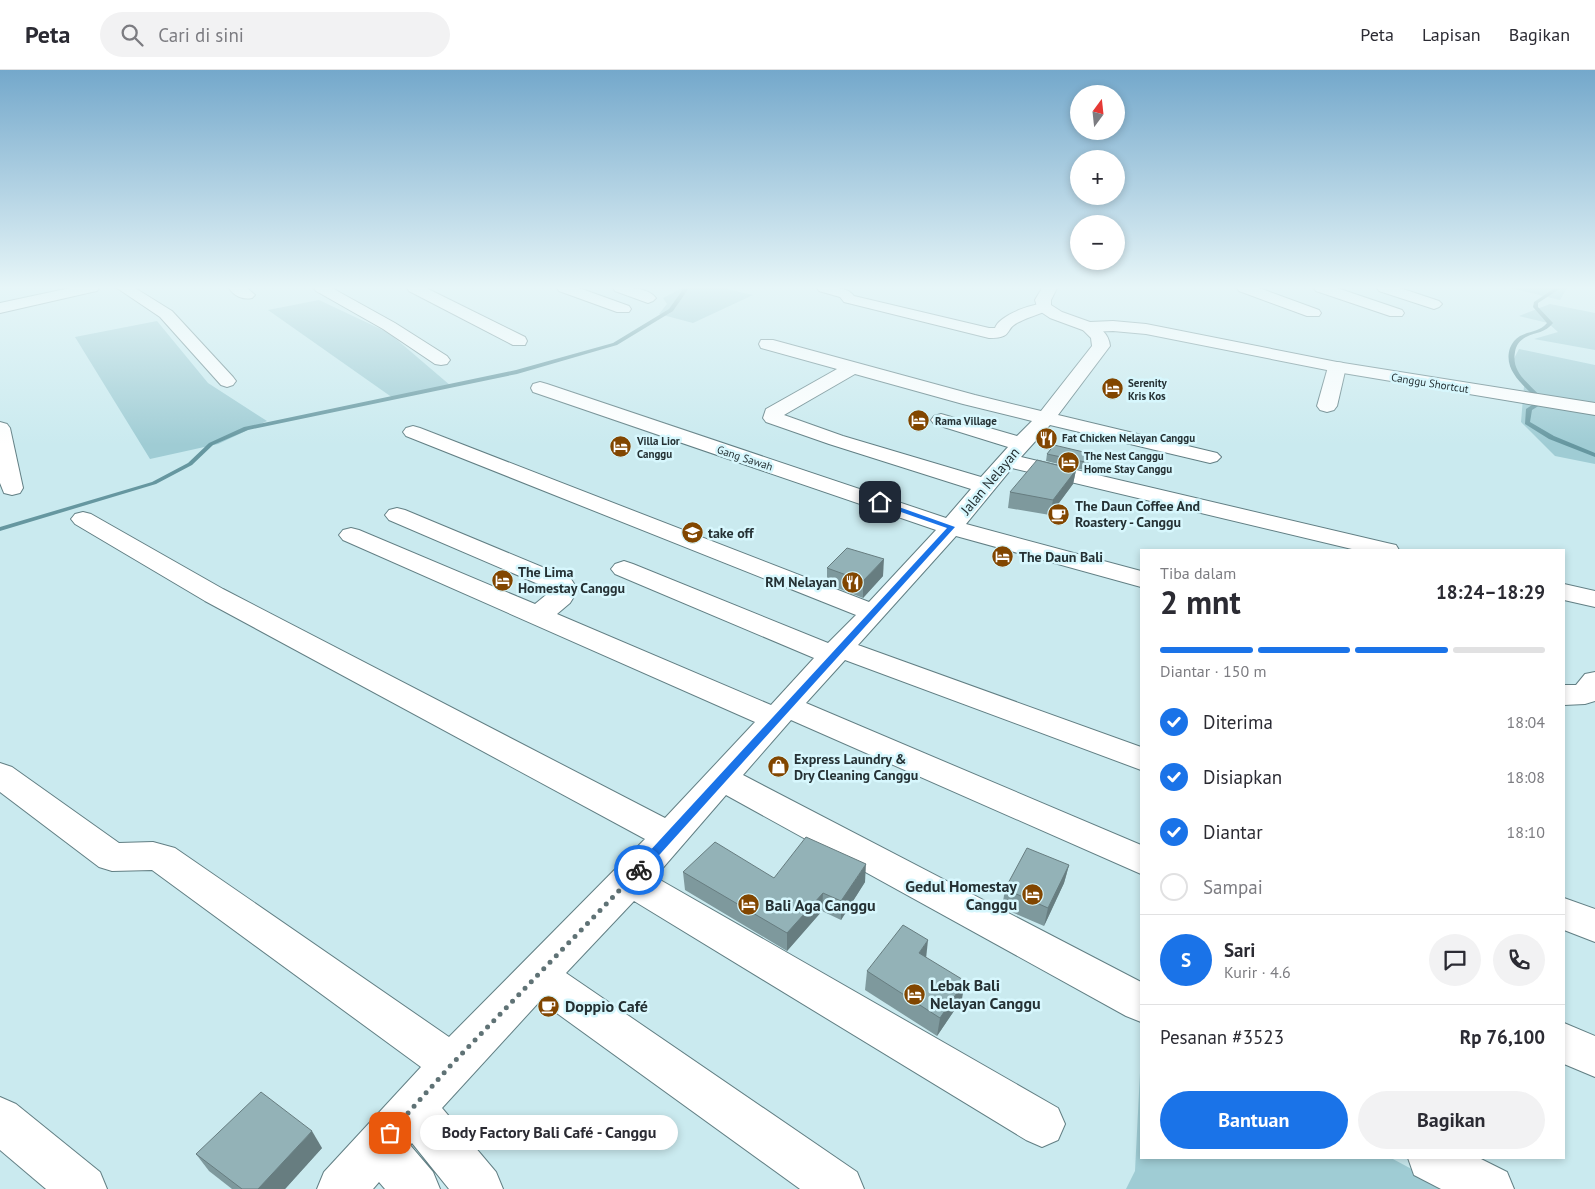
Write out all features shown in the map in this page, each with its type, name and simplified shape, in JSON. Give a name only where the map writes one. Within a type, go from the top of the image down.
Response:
[{"type":"street","points":[[190,340],[227,381]]},
{"type":"street","points":[[411,340],[441,360]]},
{"type":"street","name":"Jalan Nelayan","points":[[340,1189],[452,1064],[630,880],[836,652],[874,613],[951,527],[1014,452],[1046,418],[1101,346],[1102,340]]},
{"type":"street","name":"Canggu Shortcut","points":[[1202,340],[1337,367],[1595,409]]},
{"type":"street","points":[[767,344],[970,400],[1210,457]]},
{"type":"street","points":[[1327,406],[1337,367]]},
{"type":"street","points":[[852,368],[773,413],[773,418],[836,440],[986,486]]},
{"type":"street","name":"Gang Sawah","points":[[540,388],[951,527],[1140,579]]},
{"type":"street","points":[[941,420],[1014,452],[1382,549]]},
{"type":"street","points":[[0,428],[12,488]]},
{"type":"street","points":[[413,432],[874,613]]},
{"type":"street","points":[[397,515],[562,584],[565,590],[561,597],[537,616]]},
{"type":"street","points":[[83,519],[214,595],[670,836]]},
{"type":"street","points":[[351,535],[537,616],[782,713],[1140,860]]},
{"type":"street","points":[[624,569],[836,652],[1140,759]]},
{"type":"street","points":[[1565,592],[1594,599]]},
{"type":"street","points":[[1565,695],[1585,694],[1595,681]]},
{"type":"street","points":[[0,776],[112,857],[153,856],[162,858],[452,1064]]},
{"type":"street","points":[[721,778],[1140,1002]]},
{"type":"street","points":[[630,880],[1042,1124]]},
{"type":"street","points":[[1565,914],[1595,926]]},
{"type":"street","points":[[537,976],[840,1189]]},
{"type":"street","points":[[1565,1043],[1595,1057]]},
{"type":"street","points":[[412,1108],[479,1189]]},
{"type":"street","points":[[0,1120],[82,1189]]},
{"type":"street","points":[[379,1145],[416,1189]]},
{"type":"street","points":[[1434,1159],[1490,1189]]},
{"type":"shaded area","points":[[77,340],[173,340],[208,383],[267,421],[218,444],[150,459]]},
{"type":"shaded area","points":[[311,340],[397,340],[451,386],[393,398]]},
{"type":"shaded area","points":[[1541,340],[1595,340],[1595,350]]},
{"type":"shaded area","points":[[1519,349],[1595,365],[1595,464],[1555,456],[1521,422],[1524,386],[1510,366]]},
{"type":"shaded area","points":[[1140,1073],[1140,1159],[1393,1159],[1449,1189],[1126,1189],[1135,1171]]},
{"type":"building","points":[[1054,445],[1092,454],[1085,462],[1047,454]]},
{"type":"building","points":[[1037,460],[1076,470],[1053,500],[1010,492]]},
{"type":"building","points":[[847,548],[884,559],[863,581],[827,568]]},
{"type":"building","points":[[806,837],[866,864],[841,901],[823,893],[787,933],[683,872],[715,842],[774,878]]},
{"type":"building","points":[[1027,848],[1069,865],[1048,908],[1005,889]]},
{"type":"building","points":[[903,925],[928,940],[919,953],[965,981],[940,1018],[867,971]]},
{"type":"building","points":[[261,1092],[312,1131],[258,1189],[242,1189],[196,1154]]},
{"type":"waterway","points":[[0,529],[154,483],[190,464],[211,444],[246,428],[517,372],[615,344],[621,340]]},
{"type":"waterway","points":[[1518,340],[1514,346],[1511,359],[1515,372],[1523,383],[1538,397],[1538,404],[1529,409],[1527,423],[1551,438],[1595,455]]},
{"type":"way so far","points":[[390,1133],[452,1064],[639,870]]},
{"type":"place","name":"Serenity Kris Kos","points":[[1112,389]]},
{"type":"place","name":"Rama Village","points":[[919,421]]},
{"type":"place","name":"Fat Chicken Nelayan Canggu","points":[[1046,438]]},
{"type":"place","name":"Villa Lior Canggu","points":[[621,447]]},
{"type":"place","name":"The Nest Canggu Home Stay Canggu","points":[[1068,462]]},
{"type":"place","name":"The Daun Coffee And Roastery - Canggu","points":[[1059,514]]},
{"type":"place","name":"take off","points":[[692,533]]},
{"type":"place","name":"The Daun Bali","points":[[1003,557]]},
{"type":"place","name":"The Lima Homestay Canggu","points":[[502,580]]},
{"type":"place","name":"RM Nelayan","points":[[853,582]]},
{"type":"place","name":"Express Laundry & Dry Cleaning Canggu","points":[[778,767]]},
{"type":"place","name":"Gedul Homestay Canggu","points":[[1033,895]]},
{"type":"place","name":"Bali Aga Canggu","points":[[749,905]]},
{"type":"place","name":"Lebak Bali Nelayan Canggu","points":[[914,994]]},
{"type":"place","name":"Doppio Café","points":[[549,1006]]},
{"type":"place","name":"Body Factory Bali Café - Canggu","points":[[390,1133]]},
{"type":"route","points":[[639,870],[951,527],[880,502]]}]
